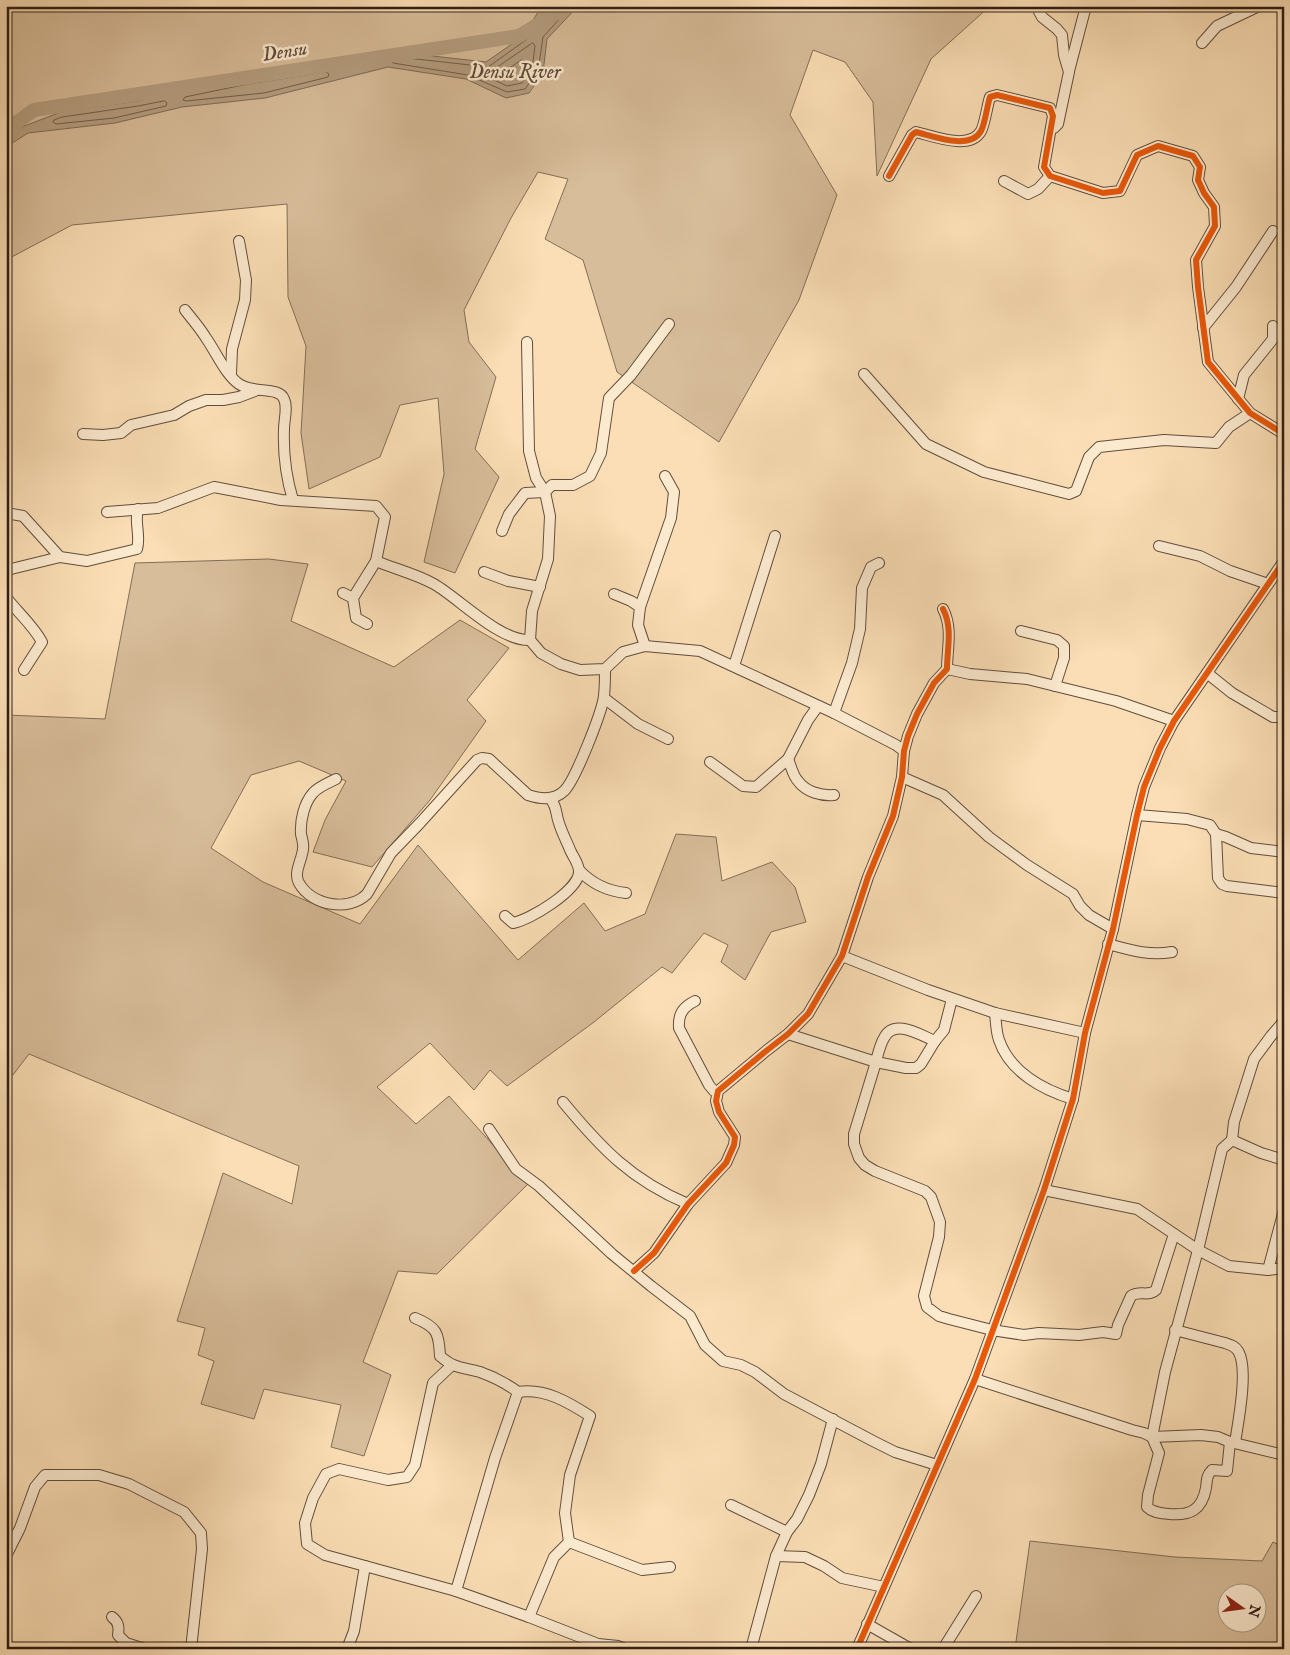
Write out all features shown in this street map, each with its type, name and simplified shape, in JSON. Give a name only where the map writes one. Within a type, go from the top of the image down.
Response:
[{"type":"street","points":[[1036,6],[1042,17],[1062,35],[1064,55],[1069,72]]},
{"type":"street","points":[[1049,135],[1058,124],[1086,6]]},
{"type":"street","points":[[1202,43],[1216,26],[1258,6]]},
{"type":"street","points":[[890,176],[912,135],[916,132],[961,142],[973,139],[981,130],[990,97],[998,95],[1050,108],[1052,116],[1044,167],[1050,176],[1103,193],[1120,191],[1137,155],[1158,146],[1193,156],[1200,167],[1198,180],[1214,207],[1215,226],[1196,260],[1208,362],[1250,413],[1284,434]]},
{"type":"street","points":[[1004,181],[1028,194],[1038,189],[1050,176]]},
{"type":"street","points":[[1203,328],[1236,287],[1273,231]]},
{"type":"street","points":[[231,374],[232,349],[245,300],[246,280],[239,241]]},
{"type":"street","points":[[185,310],[239,384],[255,391]]},
{"type":"street","points":[[502,531],[509,514],[525,493],[545,492],[552,485],[573,485],[590,476],[601,452],[609,398],[631,375],[668,324]]},
{"type":"street","points":[[1238,399],[1244,375],[1274,339],[1273,326]]},
{"type":"street","points":[[527,342],[529,451],[536,478],[545,492],[550,516],[548,559],[532,611],[530,640],[541,653],[561,664],[580,670],[606,669]]},
{"type":"street","points":[[864,374],[926,444],[984,472],[1069,494],[1076,491],[1089,457],[1099,447],[1164,440],[1216,443],[1229,427],[1250,413]]},
{"type":"street","points":[[83,434],[103,436],[121,433],[131,425],[174,415],[189,406],[206,400],[223,400],[255,391],[276,391],[285,400],[285,473],[293,500]]},
{"type":"street","points":[[646,646],[638,625],[640,607],[671,518],[674,492],[665,476]]},
{"type":"street","points":[[107,512],[158,508],[214,487],[281,500],[376,506],[385,517],[376,561],[353,598],[356,618],[367,624]]},
{"type":"street","points":[[6,572],[11,569],[60,557],[87,561],[137,549],[135,517],[138,509]]},
{"type":"street","points":[[6,513],[23,516],[60,557]]},
{"type":"street","points":[[734,666],[776,536]]},
{"type":"street","points":[[1159,546],[1200,556],[1230,571],[1268,584]]},
{"type":"street","points":[[857,1649],[975,1378],[1044,1190],[1073,1099],[1085,1033],[1113,930],[1136,815],[1144,787],[1160,748],[1174,721],[1284,560]]},
{"type":"street","points":[[376,561],[428,581],[499,630],[522,640],[530,640]]},
{"type":"street","points":[[834,713],[852,663],[860,629],[862,588],[871,567],[880,563]]},
{"type":"street","points":[[484,572],[497,578],[540,587]]},
{"type":"street","points":[[343,593],[353,598]]},
{"type":"street","points":[[614,594],[640,607]]},
{"type":"street","points":[[6,597],[17,611],[35,628],[42,642],[24,670]]},
{"type":"street","points":[[634,1271],[654,1253],[688,1204],[726,1163],[734,1146],[735,1137],[719,1112],[716,1101],[718,1091],[788,1034],[808,1014],[842,956],[868,877],[893,816],[902,777],[904,751],[908,736],[917,714],[934,683],[948,669],[948,618],[943,609]]},
{"type":"street","points":[[1021,631],[1057,640],[1064,646],[1064,658],[1055,686]]},
{"type":"street","points":[[336,779],[313,793],[305,807],[301,827],[303,850],[297,874],[298,882],[316,898],[327,903],[351,904],[367,894],[391,853],[477,760],[482,758],[489,759],[528,794],[536,798],[551,799],[564,791],[585,750],[604,698],[606,669],[623,652],[646,646],[700,651],[834,713],[904,751]]},
{"type":"street","points":[[948,669],[970,674],[1026,679],[1124,703],[1174,721]]},
{"type":"street","points":[[1207,673],[1232,693],[1273,717],[1284,716]]},
{"type":"street","points":[[604,698],[638,724],[668,739]]},
{"type":"street","points":[[710,762],[743,786],[756,787],[788,759],[808,720],[818,706]]},
{"type":"street","points":[[788,759],[798,781],[811,792],[825,796],[834,795]]},
{"type":"street","points":[[902,777],[942,795],[989,837],[1073,894],[1080,906],[1089,915],[1113,930]]},
{"type":"street","points":[[551,799],[557,808],[559,824],[579,870],[594,883],[615,892],[626,893]]},
{"type":"street","points":[[1136,815],[1187,819],[1210,825],[1216,834],[1218,878],[1222,884],[1284,892]]},
{"type":"street","points":[[1216,834],[1251,848],[1284,852]]},
{"type":"street","points":[[505,916],[513,922],[519,922],[545,908],[569,889],[578,878],[579,870]]},
{"type":"street","points":[[1108,944],[1136,952],[1157,954],[1172,952]]},
{"type":"street","points":[[842,956],[995,1013],[1085,1033]]},
{"type":"street","points":[[788,1034],[876,1062],[916,1068],[926,1057],[944,1030],[952,998]]},
{"type":"street","points":[[696,1001],[682,1010],[679,1028],[709,1085],[718,1091]]},
{"type":"street","points":[[995,1013],[998,1039],[1006,1058],[1040,1086],[1052,1093],[1073,1099]]},
{"type":"street","points":[[1175,1330],[1234,1346],[1242,1361],[1241,1400],[1227,1471],[1212,1470],[1206,1479],[1206,1488],[1202,1500],[1194,1511],[1181,1515],[1155,1512],[1147,1507],[1148,1494],[1159,1453],[1152,1437],[1175,1330],[1198,1250],[1222,1149],[1232,1140],[1234,1122],[1254,1059],[1270,1036],[1284,1021]]},
{"type":"street","points":[[935,1041],[906,1029],[895,1028],[887,1034],[876,1062],[854,1134],[856,1151],[865,1165],[875,1171],[925,1191],[931,1197],[940,1222],[939,1237],[924,1296],[927,1307],[939,1316],[1024,1336],[1039,1333],[1079,1335],[1104,1332],[1116,1334],[1118,1324],[1130,1296],[1136,1293],[1151,1294],[1156,1290],[1174,1234]]},
{"type":"street","points":[[563,1102],[601,1146],[623,1166],[662,1192],[688,1204]]},
{"type":"street","points":[[489,1129],[516,1169],[539,1186],[612,1254],[690,1316],[704,1345],[723,1361],[740,1365],[755,1372],[784,1394],[895,1452],[937,1465]]},
{"type":"street","points":[[1232,1140],[1261,1153],[1284,1160]]},
{"type":"street","points":[[1044,1190],[1121,1206],[1130,1206],[1148,1215],[1198,1250],[1229,1266],[1268,1270],[1284,1268]]},
{"type":"street","points":[[1268,1270],[1284,1210]]},
{"type":"street","points":[[415,1318],[430,1324],[439,1338],[440,1356],[451,1366],[501,1380],[518,1392],[527,1391],[549,1394],[590,1416],[570,1475],[565,1513],[569,1542]]},
{"type":"street","points":[[451,1366],[433,1383],[415,1465],[407,1477],[388,1480],[339,1469],[326,1474],[313,1498],[305,1524],[307,1544],[325,1555],[456,1591],[529,1617],[598,1646],[618,1646],[626,1649]]},
{"type":"street","points":[[975,1378],[1132,1430],[1144,1432],[1152,1437],[1201,1435],[1218,1437],[1233,1443],[1284,1455]]},
{"type":"street","points":[[456,1591],[494,1458],[518,1392]]},
{"type":"street","points":[[751,1649],[776,1556],[787,1532],[797,1520],[809,1495],[821,1464],[833,1419]]},
{"type":"street","points":[[6,1556],[20,1528],[35,1487],[45,1475],[99,1475],[129,1484],[184,1512],[201,1533],[202,1549],[191,1649]]},
{"type":"street","points":[[730,1505],[787,1532]]},
{"type":"street","points":[[569,1542],[642,1570],[670,1567]]},
{"type":"street","points":[[529,1617],[554,1557],[569,1542]]},
{"type":"street","points":[[776,1556],[812,1559],[842,1578],[884,1587]]},
{"type":"street","points":[[347,1649],[354,1631],[365,1566]]},
{"type":"street","points":[[943,1649],[976,1596]]},
{"type":"street","points":[[112,1618],[116,1620],[119,1626],[118,1635],[121,1640],[144,1649]]},
{"type":"street","points":[[867,1624],[911,1649]]},
{"type":"shaded area","points":[[6,6],[990,6],[931,59],[877,176],[873,102],[845,62],[813,50],[790,115],[837,195],[799,300],[719,442],[617,372],[583,260],[545,239],[568,179],[538,172],[511,218],[464,310],[469,342],[496,377],[475,449],[499,477],[455,573],[424,562],[444,474],[438,398],[400,405],[380,457],[309,489],[301,433],[306,346],[288,297],[287,204],[72,225],[6,260]]},
{"type":"shaded area","points":[[269,559],[308,564],[291,621],[394,667],[460,620],[509,648],[467,700],[486,721],[430,800],[372,867],[313,852],[325,820],[346,781],[299,761],[251,775],[211,848],[263,882],[360,924],[418,845],[518,960],[584,903],[605,931],[645,914],[676,834],[716,837],[722,881],[772,862],[795,887],[806,922],[771,932],[745,980],[721,962],[728,945],[704,933],[672,973],[662,967],[594,1022],[507,1086],[490,1070],[474,1090],[430,1043],[377,1087],[416,1124],[449,1096],[528,1184],[437,1274],[398,1271],[363,1362],[391,1375],[364,1456],[331,1447],[341,1405],[264,1389],[254,1419],[201,1404],[214,1361],[198,1355],[205,1328],[177,1321],[223,1173],[292,1204],[299,1166],[29,1054],[6,1084],[6,715],[105,719],[135,563]]},
{"type":"shaded area","points":[[1030,1541],[1175,1557],[1262,1561],[1273,1542],[1284,1547],[1284,1649],[1015,1649]]},
{"type":"water","name":"Densu River","points":[[542,6],[578,6],[547,39],[543,73],[529,93],[506,98],[466,79],[388,67],[265,98],[182,107],[115,123],[28,133],[6,147],[6,133],[61,112],[137,101],[247,79],[356,63],[397,52],[486,62],[522,37]]},
{"type":"waterway","name":"Densu","points":[[6,130],[34,110],[519,36],[568,6]]},
{"type":"cycle path","points":[[889,176],[912,135],[916,132],[941,139],[960,141],[976,137],[981,131],[990,97],[997,95],[1050,108],[1053,116],[1044,167],[1050,176],[1103,193],[1120,191],[1137,155],[1158,146],[1193,156],[1200,167],[1198,180],[1214,207],[1215,226],[1196,260],[1208,362],[1250,413],[1284,434]]},
{"type":"cycle path","points":[[857,1649],[975,1379],[1044,1190],[1073,1099],[1085,1033],[1113,929],[1144,787],[1160,748],[1174,721],[1284,561]]},
{"type":"cycle path","points":[[634,1271],[654,1253],[688,1204],[726,1163],[734,1145],[735,1137],[719,1112],[716,1101],[718,1091],[788,1034],[808,1014],[842,956],[868,877],[893,816],[902,777],[904,751],[908,736],[917,714],[934,683],[947,669],[949,631],[943,609]]}]
